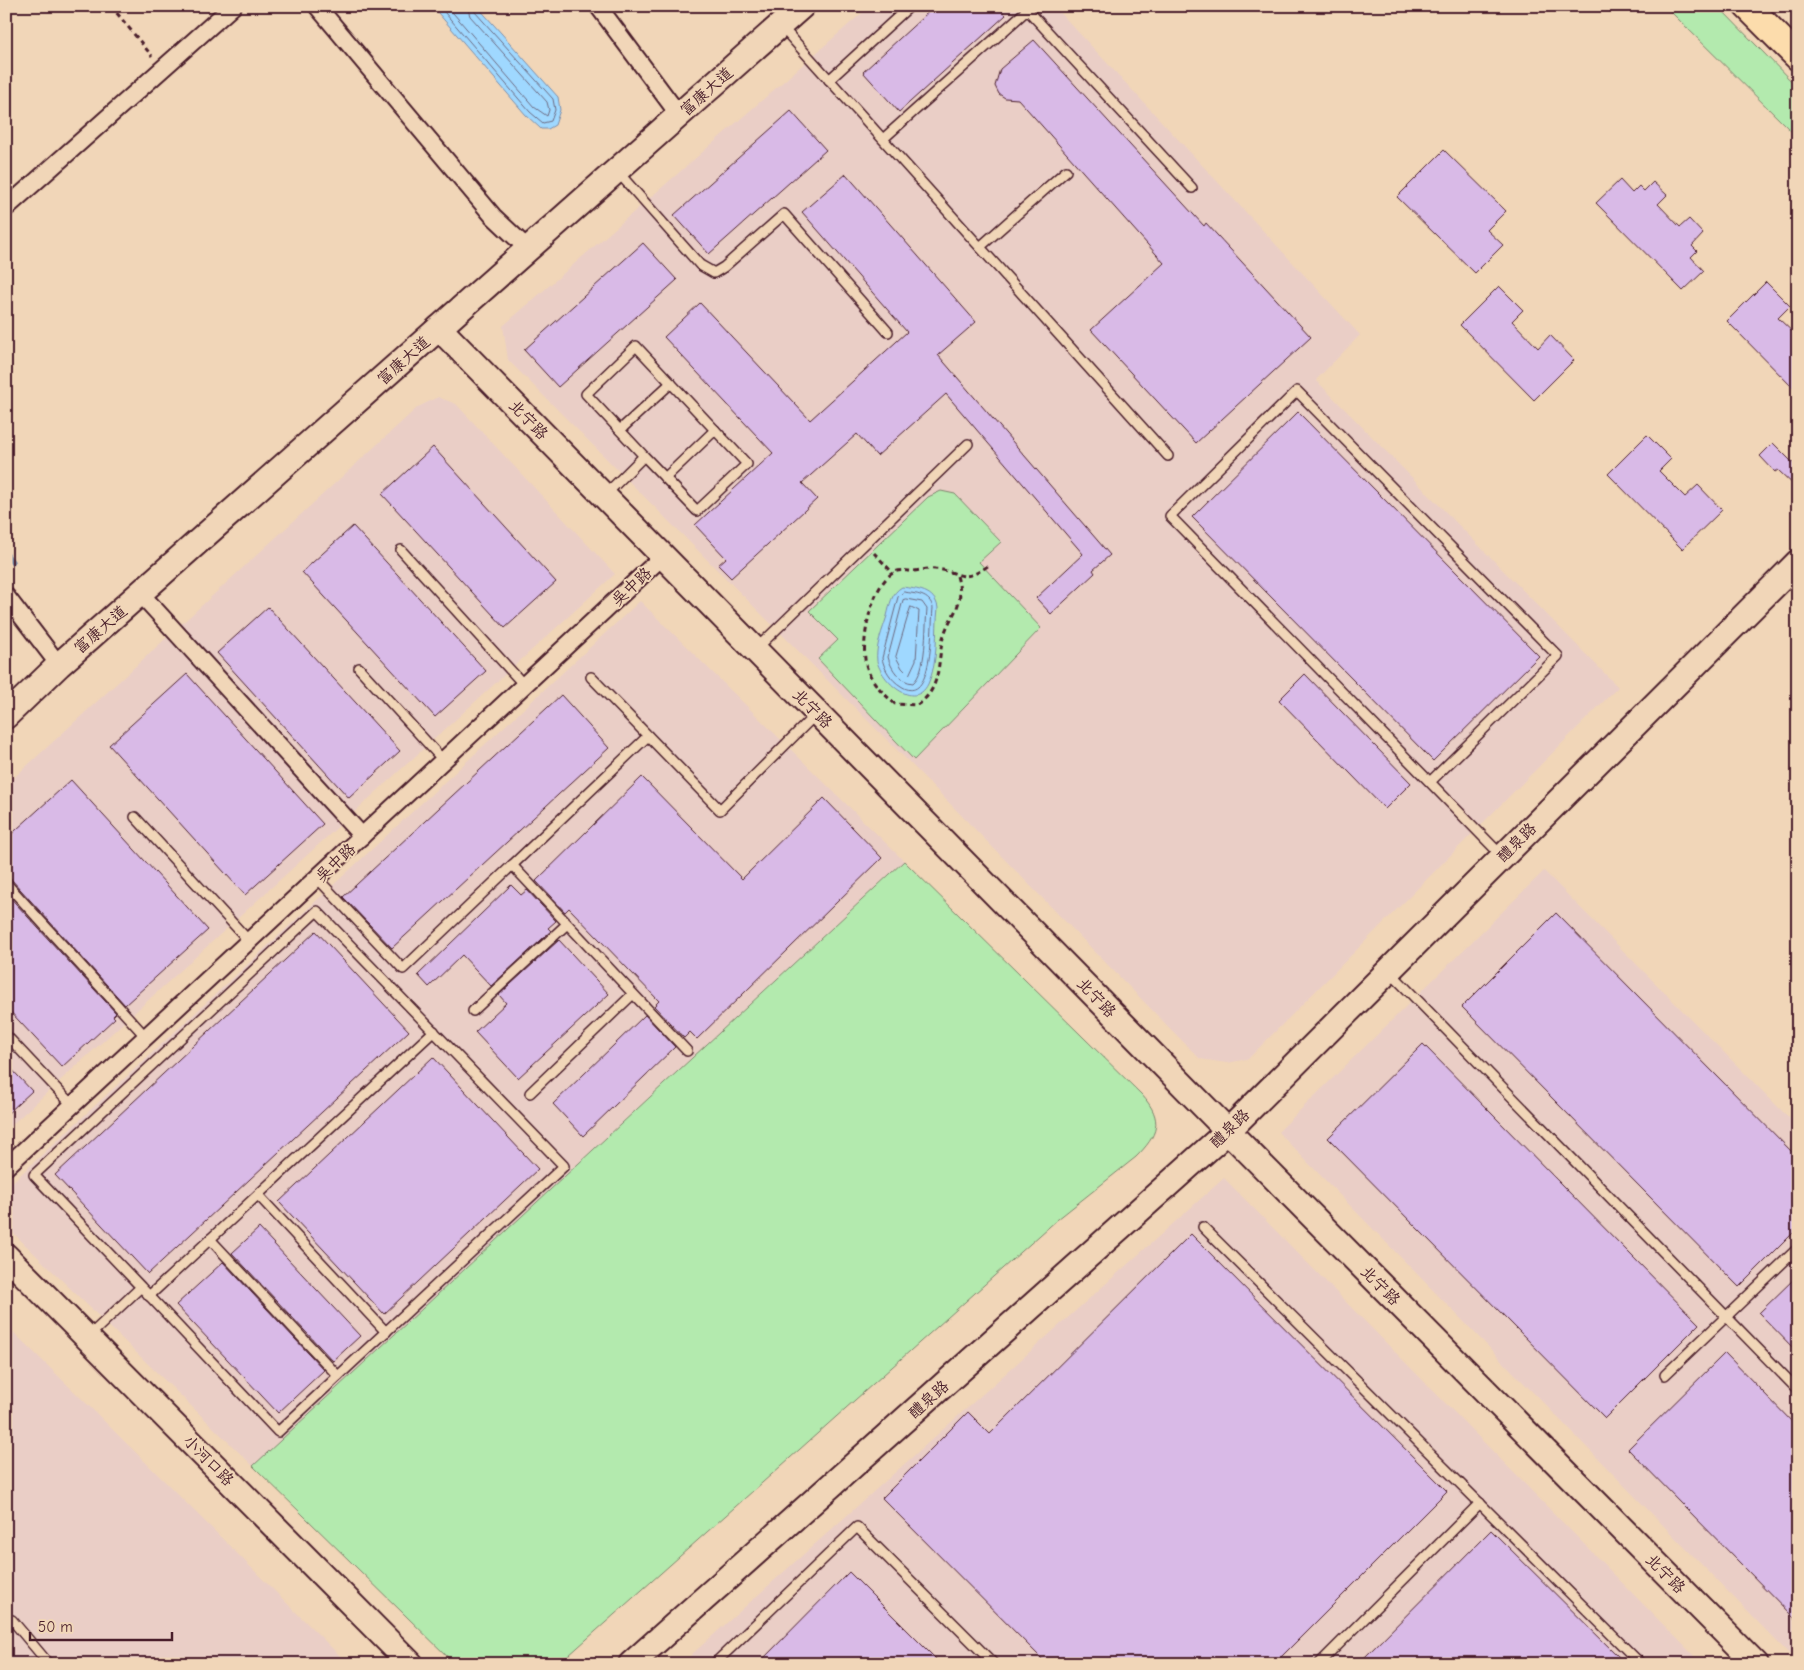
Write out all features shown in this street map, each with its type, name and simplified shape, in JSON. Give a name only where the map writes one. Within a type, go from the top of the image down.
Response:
[{"type":"main road","points":[[1747,6],[1798,57]]},
{"type":"street","points":[[6,208],[233,6]]},
{"type":"street","points":[[317,6],[493,216],[528,249]]},
{"type":"street","points":[[598,6],[679,115]]},
{"type":"street","name":"富康大道","points":[[6,716],[59,665],[679,115],[788,14]]},
{"type":"street","name":"北宁路","points":[[439,328],[1228,1131],[1756,1664]]},
{"type":"street","name":"吴中路","points":[[6,1167],[663,556]]},
{"type":"street","name":"醴泉路","points":[[631,1664],[1228,1131],[1387,969],[1798,562]]},
{"type":"street","points":[[140,594],[362,836]]},
{"type":"street","points":[[6,596],[59,665]]},
{"type":"street","name":"小河口路","points":[[6,1256],[411,1664]]},
{"type":"lane","points":[[829,80],[910,6]]},
{"type":"lane","points":[[883,139],[1025,8],[1192,188]]},
{"type":"lane","points":[[788,14],[829,80],[1168,456]]},
{"type":"lane","points":[[616,170],[700,265],[714,273],[724,267],[784,214],[888,332]]},
{"type":"lane","points":[[980,247],[1066,170]]},
{"type":"lane","points":[[636,346],[747,464],[696,511],[620,430],[586,394],[636,346]]},
{"type":"lane","points":[[620,430],[671,383]]},
{"type":"lane","points":[[1431,781],[1558,656],[1297,391],[1170,516],[1431,781],[1502,856]]},
{"type":"lane","points":[[665,478],[715,430]]},
{"type":"lane","points":[[755,650],[968,444]]},
{"type":"lane","points":[[604,496],[644,456]]},
{"type":"lane","points":[[401,550],[524,685]]},
{"type":"lane","points":[[359,668],[444,760]]},
{"type":"lane","points":[[592,677],[720,810],[817,713]]},
{"type":"lane","points":[[317,878],[403,969],[648,736]]},
{"type":"lane","points":[[135,817],[249,941]]},
{"type":"lane","points":[[512,865],[687,1051]]},
{"type":"lane","points":[[6,883],[146,1037]]},
{"type":"lane","points":[[318,911],[434,1030],[564,1166],[278,1432],[34,1175],[318,911]]},
{"type":"lane","points":[[473,1011],[567,924]]},
{"type":"lane","points":[[1387,969],[1798,1390]]},
{"type":"lane","points":[[530,1093],[633,994]]},
{"type":"lane","points":[[149,1296],[434,1030]]},
{"type":"lane","points":[[6,1036],[72,1106]]},
{"type":"lane","points":[[258,1195],[386,1332]]},
{"type":"lane","points":[[1204,1227],[1641,1664]]},
{"type":"lane","points":[[210,1240],[338,1376]]},
{"type":"lane","points":[[1665,1375],[1798,1248]]},
{"type":"lane","points":[[87,1338],[141,1287]]},
{"type":"lane","points":[[1319,1664],[1480,1503]]},
{"type":"lane","points":[[714,1664],[857,1527],[994,1664]]},
{"type":"lane","points":[[12,1620],[49,1664]]},
{"type":"path","points":[[111,6],[163,69]]},
{"type":"path","points":[[865,544],[893,572]]},
{"type":"path","points":[[957,576],[960,604],[943,638],[939,673],[933,690],[917,705],[895,704],[874,683],[867,668],[864,654],[866,628],[873,604],[885,580],[893,572],[902,570],[935,569],[957,576],[970,576],[988,566]]},
{"type":"shaded area","points":[[870,6],[1054,6],[1360,335],[1316,380],[1618,687],[1248,1059],[1227,1063],[1200,1059],[913,766],[508,360],[503,326]]},
{"type":"shaded area","points":[[438,397],[456,404],[615,574],[6,1130],[6,785],[418,407]]},
{"type":"shaded area","points":[[640,601],[904,861],[253,1466],[6,1226],[6,1188]]},
{"type":"shaded area","points":[[1544,871],[1798,1127],[1798,1663],[1278,1132]]},
{"type":"shaded area","points":[[1224,1178],[1702,1664],[681,1664]]},
{"type":"shaded area","points":[[6,1325],[87,1404],[348,1664],[6,1664]]},
{"type":"green space","points":[[1665,6],[1718,6],[1798,88],[1798,138]]},
{"type":"green space","points":[[941,491],[955,494],[1001,542],[979,562],[1041,628],[914,760],[818,659],[838,640],[809,611],[928,497]]},
{"type":"green space","points":[[904,861],[1142,1095],[1149,1104],[1156,1120],[1156,1127],[1149,1142],[1136,1157],[1058,1219],[559,1664],[455,1664],[253,1466]]},
{"type":"water","points":[[432,6],[477,6],[558,97],[560,110],[555,125],[548,129],[541,129],[526,115]]},
{"type":"water","points":[[902,587],[929,594],[933,597],[938,608],[934,666],[928,684],[922,692],[915,695],[907,694],[891,684],[880,669],[877,661],[878,644],[890,604],[895,593]]},
{"type":"building","points":[[935,6],[997,6],[1006,15],[899,112],[863,72]]},
{"type":"building","points":[[1034,40],[1204,226],[1206,223],[1311,337],[1196,443],[1091,330],[1164,263],[1018,99],[1005,98],[999,94],[995,86],[1000,69]]},
{"type":"building","points":[[791,111],[826,150],[709,254],[674,215]]},
{"type":"building","points":[[1444,150],[1506,211],[1487,230],[1503,245],[1475,273],[1397,197]]},
{"type":"building","points":[[846,174],[976,322],[938,355],[1110,555],[1093,570],[1095,573],[1051,614],[1036,598],[1083,554],[946,394],[877,456],[857,434],[802,483],[817,499],[731,578],[718,565],[726,558],[695,525],[773,453],[664,337],[700,303],[810,420],[907,332],[802,212]]},
{"type":"building","points":[[1620,180],[1632,193],[1639,186],[1644,191],[1653,182],[1667,195],[1658,204],[1680,227],[1689,219],[1703,234],[1692,246],[1697,251],[1691,257],[1704,271],[1683,291],[1596,203]]},
{"type":"building","points":[[643,243],[677,280],[558,387],[524,350]]},
{"type":"building","points":[[1766,282],[1790,306],[1778,318],[1798,337],[1798,393],[1727,321]]},
{"type":"building","points":[[1499,286],[1523,310],[1512,321],[1538,348],[1550,335],[1574,360],[1534,400],[1460,325]]},
{"type":"building","points":[[1298,412],[1539,656],[1433,761],[1192,517]]},
{"type":"building","points":[[1647,435],[1671,459],[1659,471],[1685,497],[1698,485],[1722,510],[1682,549],[1608,474]]},
{"type":"building","points":[[1773,443],[1798,468],[1798,489],[1778,470],[1775,472],[1760,456]]},
{"type":"building","points":[[433,447],[556,582],[505,628],[382,494]]},
{"type":"building","points":[[353,526],[486,671],[435,717],[302,572]]},
{"type":"building","points":[[268,607],[400,751],[349,798],[217,653]]},
{"type":"building","points":[[187,674],[323,824],[245,895],[109,745]]},
{"type":"building","points":[[1305,674],[1411,783],[1385,809],[1279,700]]},
{"type":"building","points":[[561,695],[609,748],[392,948],[343,897]]},
{"type":"building","points":[[642,777],[742,879],[824,798],[882,858],[697,1039],[690,1032],[684,1038],[654,1006],[659,1001],[569,908],[565,912],[536,881]]},
{"type":"building","points":[[71,780],[208,930],[125,1005],[11,879],[6,877],[6,839]]},
{"type":"building","points":[[511,885],[521,895],[527,890],[556,921],[548,928],[551,931],[491,986],[462,955],[429,987],[418,975]]},
{"type":"building","points":[[6,893],[116,1013],[113,1016],[115,1018],[62,1067],[6,1007]]},
{"type":"building","points":[[1556,913],[1798,1158],[1798,1228],[1739,1287],[1462,1007]]},
{"type":"building","points":[[316,931],[409,1031],[148,1274],[55,1175]]},
{"type":"building","points":[[559,940],[609,994],[518,1078],[475,1032],[506,1003],[499,995]]},
{"type":"building","points":[[645,1015],[675,1047],[583,1136],[553,1104]]},
{"type":"building","points":[[1423,1044],[1699,1324],[1605,1418],[1328,1138]]},
{"type":"building","points":[[433,1057],[538,1169],[384,1314],[279,1202]]},
{"type":"building","points":[[6,1063],[32,1091],[6,1115]]},
{"type":"building","points":[[259,1228],[360,1336],[333,1361],[232,1253]]},
{"type":"building","points":[[1191,1234],[1447,1491],[1274,1664],[1047,1664],[882,1498],[968,1412],[990,1434]]},
{"type":"building","points":[[223,1262],[324,1370],[278,1413],[176,1305]]},
{"type":"building","points":[[1798,1275],[1798,1353],[1759,1313]]},
{"type":"building","points":[[1725,1353],[1798,1428],[1798,1622],[1628,1449]]},
{"type":"building","points":[[1491,1530],[1626,1664],[1358,1664]]},
{"type":"building","points":[[849,1572],[941,1664],[758,1664]]},
{"type":"waterway","points":[[6,554],[12,562]]}]
